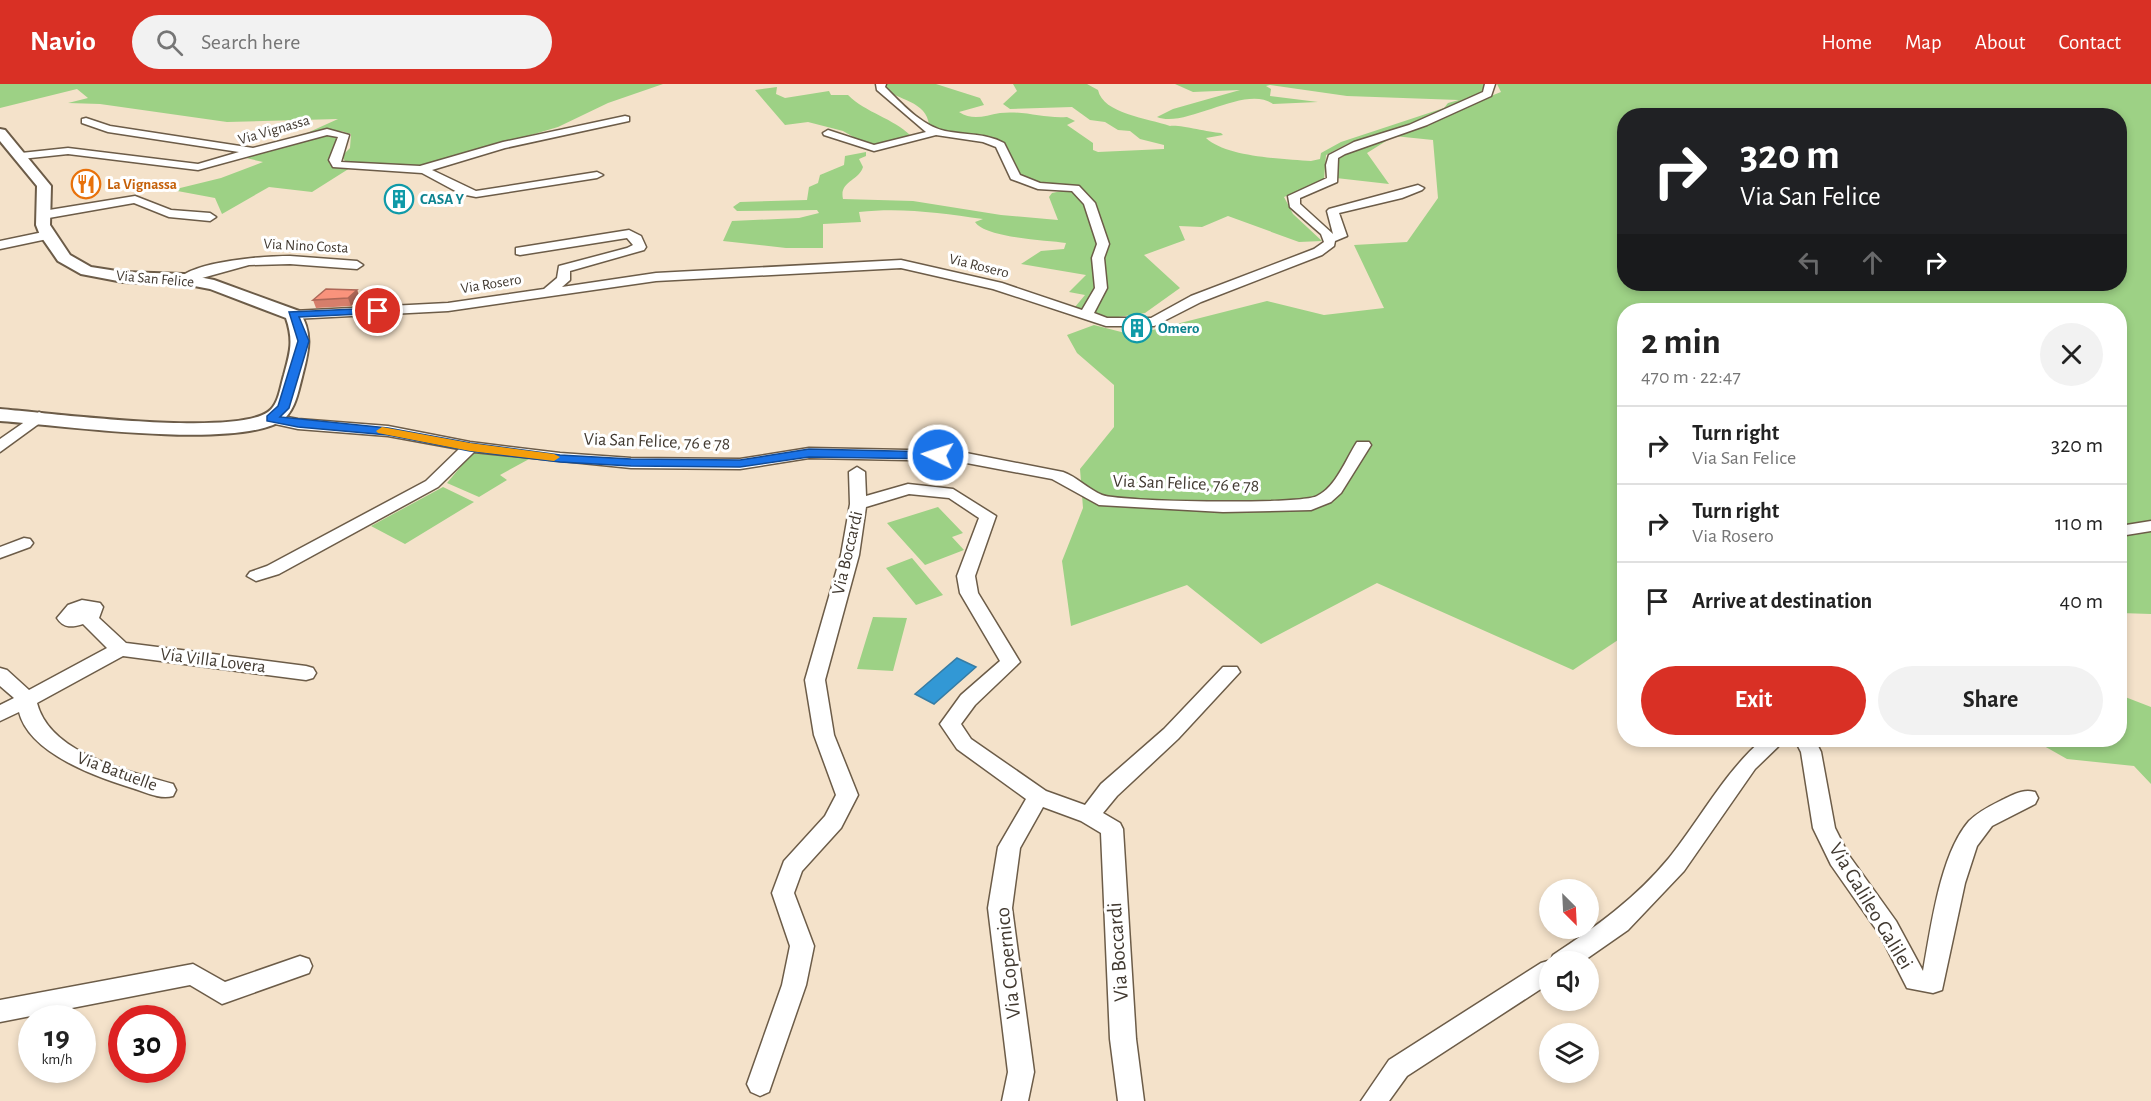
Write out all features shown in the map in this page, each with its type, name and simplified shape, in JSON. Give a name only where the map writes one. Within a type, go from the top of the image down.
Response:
[{"type":"street","points":[[881,84],[880,88],[888,96],[937,132]]},
{"type":"street","points":[[1418,188],[1404,195],[1355,203],[1333,211],[1341,236],[1329,238],[1327,233],[1294,205],[1294,196],[1333,180],[1331,165],[1333,157],[1345,148],[1401,131],[1454,110],[1488,94],[1490,84]]},
{"type":"street","points":[[420,170],[503,144],[625,119]]},
{"type":"street","points":[[86,120],[108,129],[254,151]]},
{"type":"street","points":[[828,133],[863,146],[874,147],[937,132],[994,141],[1000,145],[1015,177],[1038,186],[1076,188],[1083,194],[1096,220],[1103,244],[1098,258],[1101,288],[1086,315]]},
{"type":"street","name":"Via San Felice","points":[[0,133],[44,186],[43,225],[64,258],[87,271],[123,277],[184,279],[214,285],[293,315]]},
{"type":"street","name":"Via Vignassa","points":[[21,156],[68,151],[198,167],[312,134],[339,133],[345,138],[334,160],[337,165],[420,170],[445,180],[465,192],[476,194],[597,175]]},
{"type":"street","points":[[43,215],[135,199],[169,213],[210,217]]},
{"type":"street","points":[[520,251],[629,234],[637,239],[640,247],[631,251],[563,269],[564,280],[552,287],[550,291]]},
{"type":"street","points":[[0,245],[50,238]]},
{"type":"street","name":"Via Rosero","points":[[293,315],[448,307],[656,277],[901,264],[997,286],[1106,322],[1154,321],[1196,299],[1318,252],[1330,243],[1329,238]]},
{"type":"street","name":"Via Nino Costa","points":[[184,279],[209,269],[260,258],[357,265]]},
{"type":"street","points":[[0,415],[171,428],[228,427],[272,418],[283,408],[304,341],[293,315]]},
{"type":"street","points":[[0,447],[39,417]]},
{"type":"street","name":"Via San Felice, 76 e 78","points":[[272,418],[298,424],[388,431],[470,447],[560,458],[709,465],[740,464],[809,453],[858,462],[956,456],[1000,462],[1057,475],[1072,481],[1099,500],[1126,504],[1291,507],[1311,505],[1330,495],[1363,445]]},
{"type":"street","points":[[256,576],[273,570],[432,484],[470,447]]},
{"type":"street","points":[[858,462],[858,504]]},
{"type":"street","name":"Via Boccardi","points":[[760,1084],[794,985],[802,946],[783,893],[792,867],[832,822],[847,795],[824,735],[815,680],[850,555],[858,504],[908,489],[953,495],[988,516],[966,576],[969,593],[1010,662],[968,700],[950,724],[964,744],[1038,797],[1089,815],[1112,829],[1113,875],[1121,965],[1123,1039],[1131,1101]]},
{"type":"street","points":[[2127,530],[2151,526]]},
{"type":"street","points":[[0,553],[24,543]]},
{"type":"street","points":[[0,714],[26,698],[120,650],[87,617]]},
{"type":"street","name":"Via Villa Lovera","points":[[120,650],[306,673]]},
{"type":"street","points":[[1089,815],[1109,790],[1171,734],[1230,672]]},
{"type":"street","name":"Via Batuelle","points":[[0,675],[26,698],[26,709],[38,727],[74,757],[112,774],[165,790]]},
{"type":"street","points":[[1578,951],[1620,923],[1676,865],[1748,764],[1768,747]]},
{"type":"street","name":"Via Galileo Galilei","points":[[1808,747],[1824,828],[1839,859],[1888,928],[1916,981],[1933,983],[1951,898],[1973,832],[1994,813],[2026,798]]},
{"type":"street","name":"Via Copernico","points":[[1015,1101],[1021,1072],[1000,908],[1009,847],[1038,797]]},
{"type":"street","points":[[0,1011],[193,974],[222,993],[300,966]]},
{"type":"street","points":[[1374,1101],[1398,1068],[1539,977]]},
{"type":"green space","points":[[0,84],[663,84],[608,103],[558,127],[419,168],[346,163],[342,156],[350,148],[351,134],[341,131],[307,133],[338,119],[227,122],[100,104],[68,103],[88,98],[77,89],[0,108]]},
{"type":"green space","points":[[885,84],[936,84],[980,98],[984,105],[959,112],[969,116],[979,117],[1009,112],[1067,117],[1075,121],[1067,125],[1093,143],[1093,150],[1098,152],[1164,149],[1164,145],[1140,139],[1130,131],[1118,130],[1105,122],[1090,120],[1072,107],[1010,109],[1003,104],[1017,91],[1013,84],[1087,84],[1098,90],[1108,105],[1117,110],[1170,126],[1221,133],[1223,135],[1206,138],[1227,149],[1256,156],[1311,161],[1320,159],[1321,153],[1341,142],[1444,108],[1448,103],[1459,100],[1347,96],[1270,85],[1266,86],[1271,89],[1270,96],[1318,102],[1273,104],[1261,99],[1247,99],[1183,117],[1169,119],[1157,117],[1173,109],[1240,90],[1193,92],[1175,84],[1484,84],[1482,93],[1399,130],[1349,143],[1326,155],[1324,180],[1284,197],[1293,214],[1322,241],[1299,242],[1228,216],[1202,227],[1179,226],[1185,240],[1144,255],[1180,288],[1145,313],[1105,319],[1075,307],[1085,295],[1069,292],[1086,275],[1021,264],[1041,251],[1064,249],[1066,243],[991,232],[975,222],[983,219],[921,211],[859,212],[861,222],[823,224],[823,248],[786,248],[723,241],[732,221],[799,218],[819,213],[817,210],[737,211],[733,207],[740,202],[807,200],[809,187],[818,183],[820,175],[844,165],[845,156],[866,152],[866,156],[859,159],[863,167],[861,172],[844,188],[843,199],[913,201],[1001,215],[1058,220],[1049,197],[1052,193],[1071,189],[1078,195],[1089,212],[1102,261],[1106,253],[1107,239],[1095,204],[1089,195],[1073,186],[1044,185],[1025,180],[1017,172],[1000,142],[979,135],[936,130],[929,125],[923,111],[911,102],[883,88],[887,86]]},
{"type":"green space","points":[[1497,84],[2151,84],[2151,614],[2127,613],[2127,303],[1617,303],[1617,641],[1573,670],[1377,583],[1261,644],[1187,585],[1071,626],[1062,561],[1083,508],[1080,469],[1114,427],[1114,385],[1077,353],[1067,335],[1094,325],[1133,335],[1267,301],[1324,315],[1384,308],[1354,245],[1407,242],[1438,198],[1433,140],[1394,136],[1367,153],[1389,184],[1336,178],[1336,157],[1501,92]]},
{"type":"green space","points":[[777,87],[776,94],[785,98],[829,91],[831,95],[848,95],[911,136],[869,146],[843,131],[808,122],[785,125],[755,90]]},
{"type":"green space","points":[[332,135],[337,138],[329,164],[350,168],[312,192],[269,187],[222,214],[215,198],[172,190],[221,178],[263,162],[246,158],[310,137]]},
{"type":"green space","points":[[473,452],[531,458],[500,475],[507,480],[479,497],[447,483]]},
{"type":"green space","points":[[443,487],[474,502],[405,544],[371,526]]},
{"type":"green space","points":[[938,507],[963,533],[952,537],[964,550],[925,565],[887,523]]},
{"type":"green space","points":[[912,558],[943,595],[916,605],[886,568]]},
{"type":"green space","points":[[873,617],[907,618],[893,671],[857,669]]},
{"type":"green space","points":[[2127,698],[2151,707],[2151,784],[2134,766],[2067,759],[2046,747],[2127,747]]},
{"type":"water","points":[[957,658],[976,667],[934,704],[915,694]]},
{"type":"building","points":[[326,289],[357,290],[348,298],[313,300]]},
{"type":"slow traffic","points":[[382,431],[470,447],[554,457]]},
{"type":"place","name":"La Vignassa","points":[[86,184]]},
{"type":"place","name":"CASA Y","points":[[399,199]]},
{"type":"place","name":"Omero","points":[[1137,328]]},
{"type":"route","points":[[378,311],[293,315],[304,341],[283,408],[272,418],[298,424],[388,431],[470,447],[560,458],[631,463],[740,464],[809,453],[938,455]]}]
